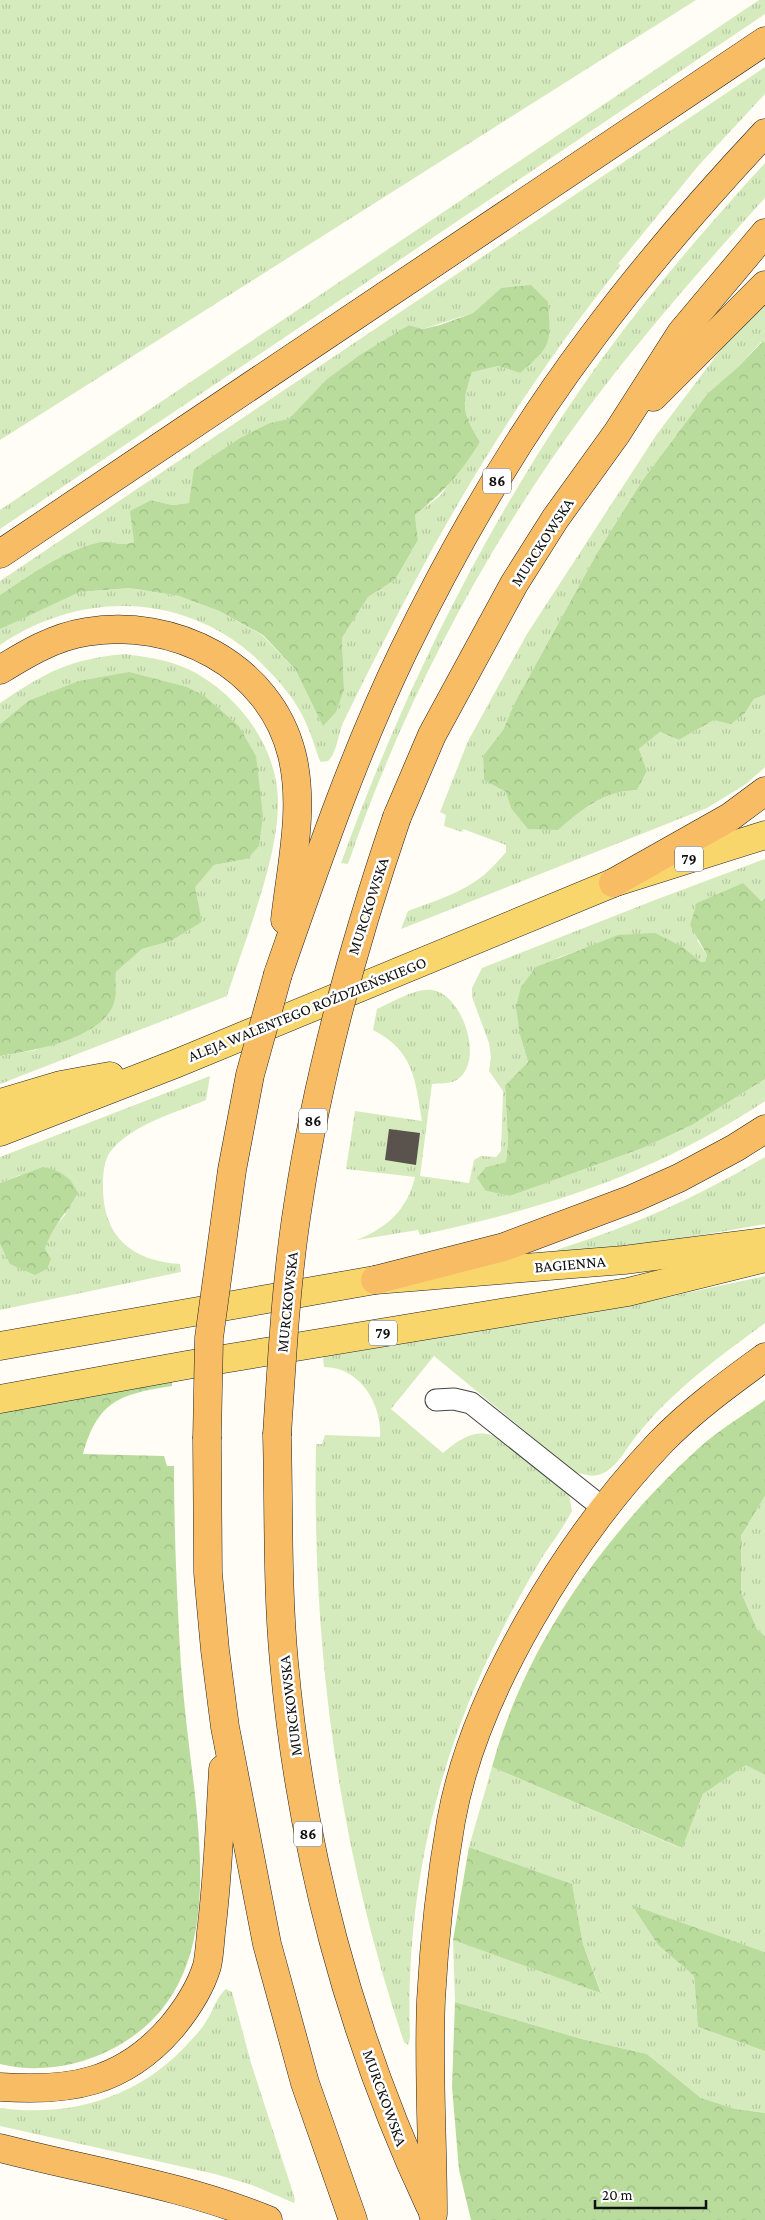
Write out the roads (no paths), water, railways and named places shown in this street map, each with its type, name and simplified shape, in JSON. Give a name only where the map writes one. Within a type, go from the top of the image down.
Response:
[{"type":"highway","points":[[0,554],[765,41]]},
{"type":"highway","name":"86","points":[[353,2220],[305,2083],[272,1963],[225,1728],[208,1573],[207,1439],[209,1338],[230,1180],[250,1075],[278,974],[301,876],[343,793],[403,653],[484,503],[536,419],[591,338],[715,186],[765,133]]},
{"type":"highway","name":"86","points":[[617,433],[681,332],[765,233]]},
{"type":"highway","points":[[617,433],[765,285]]},
{"type":"highway","name":"MURCKOWSKA","points":[[435,2217],[405,2154],[344,1982],[313,1861],[292,1743],[279,1584],[277,1435],[284,1310],[298,1204],[344,982],[397,817],[432,735],[514,584],[555,520],[617,433]]},
{"type":"highway","points":[[0,670],[34,650],[56,640],[84,632],[112,629],[160,633],[196,645],[219,656],[265,697],[280,719],[292,755],[299,799],[301,876]]},
{"type":"highway","points":[[613,883],[730,818],[765,791]]},
{"type":"highway","points":[[375,1280],[504,1247],[632,1199],[687,1174],[765,1129]]},
{"type":"highway","points":[[435,2217],[431,2001],[451,1821],[469,1750],[504,1670],[544,1598],[603,1508],[661,1442],[694,1412],[765,1357]]},
{"type":"highway","points":[[0,2087],[56,2089],[108,2077],[130,2065],[158,2043],[184,2012],[207,1966],[215,1896],[225,1728]]},
{"type":"highway","points":[[0,2148],[156,2185],[234,2206],[268,2220]]},
{"type":"main road","name":"79","points":[[613,883],[765,835]]},
{"type":"main road","name":"ALEJA WALENTEGO ROŹDZIEŃSKIEGO","points":[[0,1132],[176,1064],[613,883]]},
{"type":"main road","points":[[0,1103],[61,1085],[176,1064]]},
{"type":"main road","name":"BAGIENNA","points":[[375,1280],[624,1260],[765,1242]]},
{"type":"main road","name":"79","points":[[0,1399],[628,1292],[765,1258]]},
{"type":"main road","points":[[0,1346],[375,1280]]},
{"type":"lane","points":[[436,1400],[454,1399],[471,1403],[603,1508]]}]
